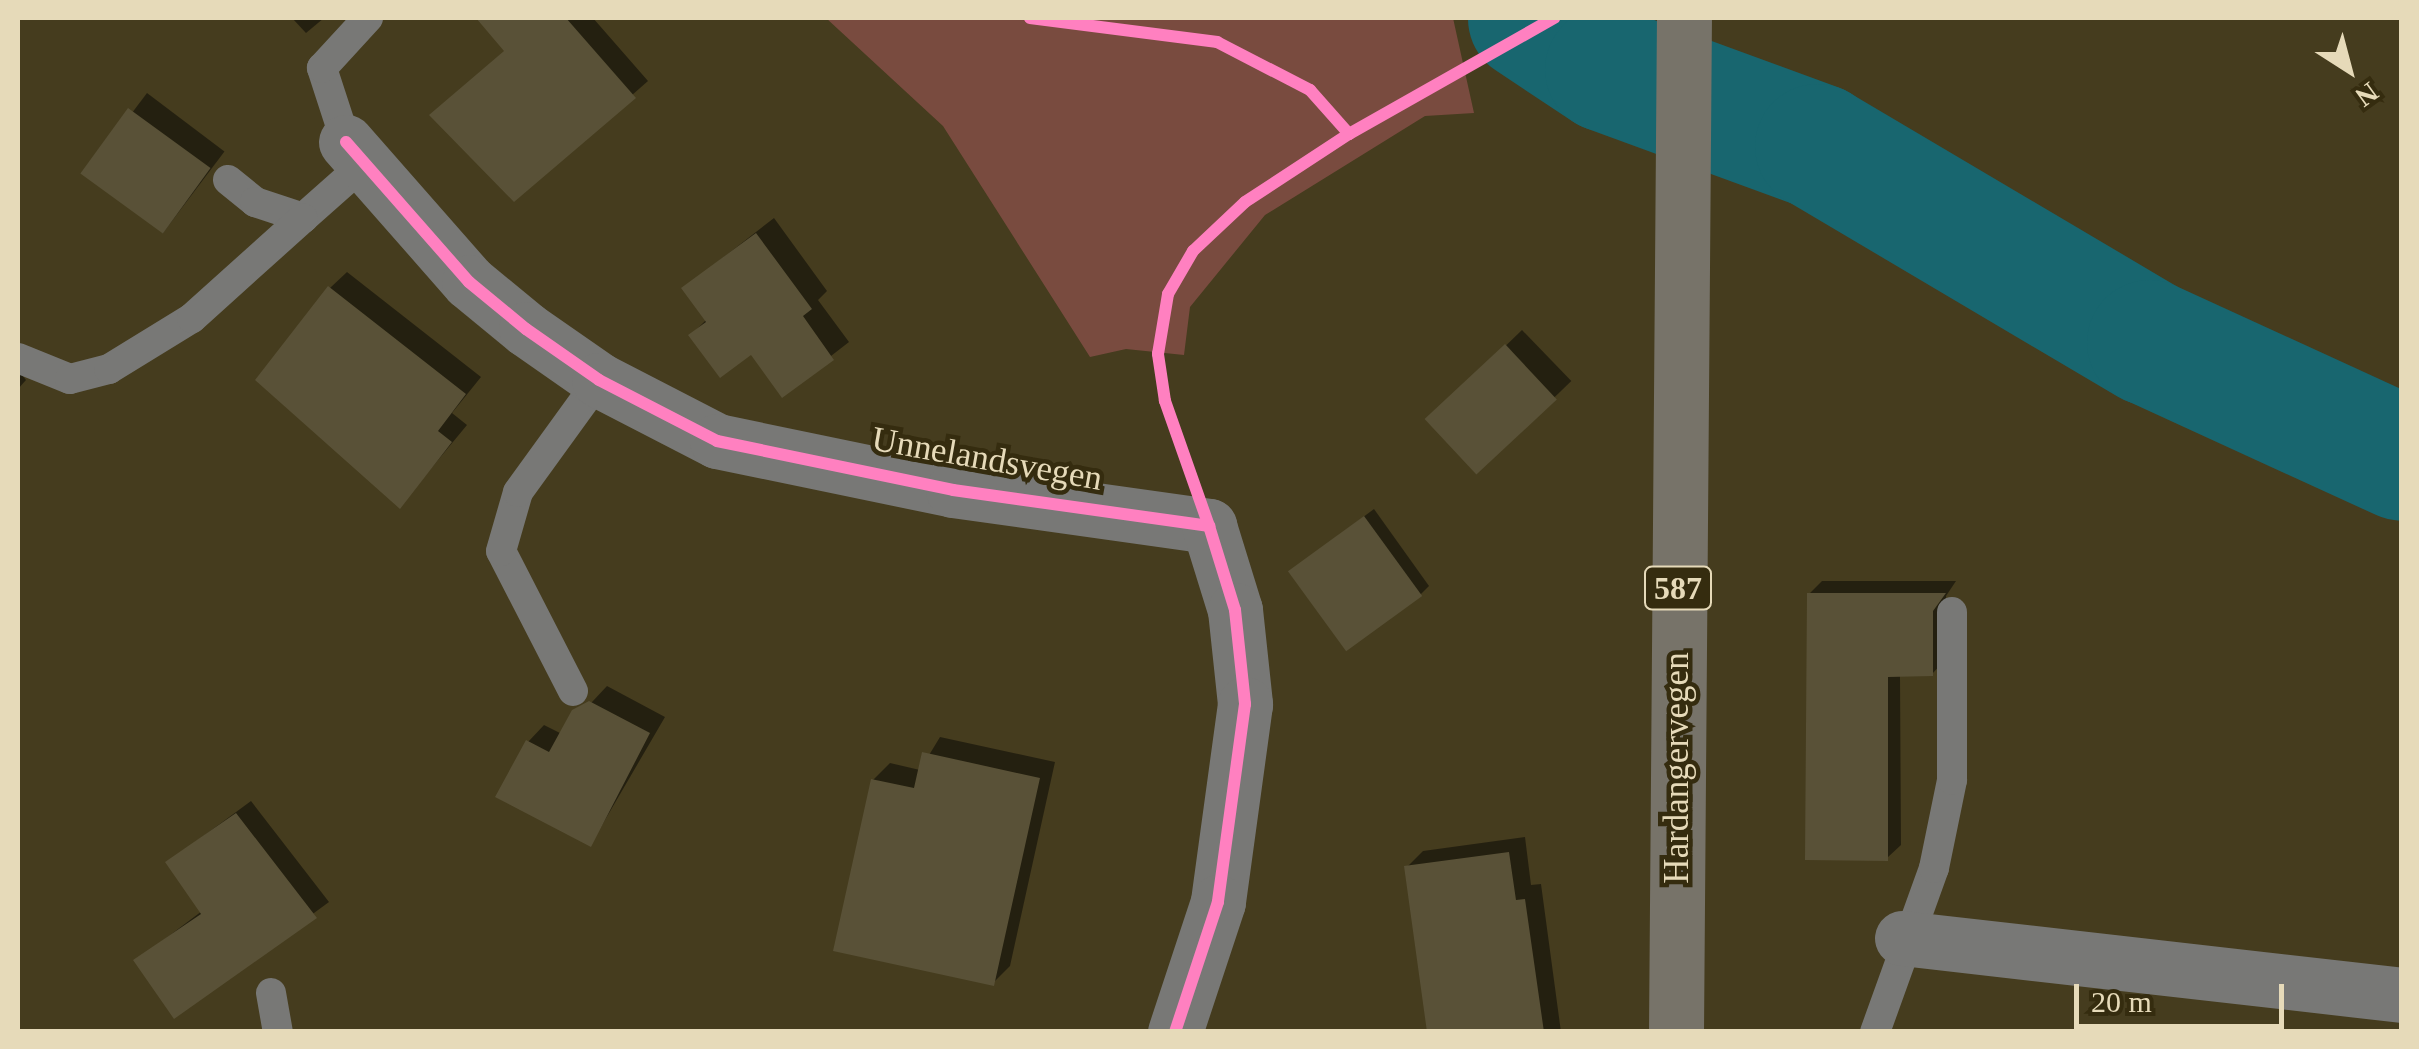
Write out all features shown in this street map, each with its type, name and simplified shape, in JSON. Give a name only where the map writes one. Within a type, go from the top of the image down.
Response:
[{"type":"main road","name":"Hardangervegen","points":[[1676,1032],[1684,18]]},
{"type":"street","name":"Unnelandsvegen","points":[[355,152],[469,282],[599,380],[717,441],[953,490],[1209,526],[1235,610],[1244,704],[1216,916],[1175,1032]]},
{"type":"street","points":[[1902,938],[2402,994]]},
{"type":"lane","points":[[18,358],[70,379],[109,369],[192,318],[302,218],[355,152],[322,68],[368,18]]},
{"type":"lane","points":[[228,180],[255,202],[302,218]]},
{"type":"lane","points":[[573,691],[501,551],[518,492],[599,380]]},
{"type":"lane","points":[[1875,1032],[1902,938],[1934,868],[1952,780],[1952,612]]},
{"type":"lane","points":[[271,993],[278,1032]]},
{"type":"shaded area","points":[[826,18],[1453,18],[1474,113],[1425,116],[1265,215],[1190,307],[1184,355],[1126,349],[1090,357],[943,126]]},
{"type":"building","points":[[476,18],[566,18],[636,98],[514,202],[429,115],[504,51]]},
{"type":"building","points":[[128,108],[211,168],[163,233],[80,174]]},
{"type":"building","points":[[756,233],[812,309],[803,316],[834,360],[782,398],[751,355],[720,378],[688,335],[706,322],[681,288]]},
{"type":"building","points":[[328,286],[466,394],[438,431],[452,442],[400,509],[255,380]]},
{"type":"building","points":[[1505,344],[1557,400],[1476,475],[1425,419]]},
{"type":"building","points":[[1364,516],[1422,596],[1346,651],[1288,571]]},
{"type":"building","points":[[1807,593],[1946,593],[1933,611],[1933,676],[1888,677],[1888,861],[1805,860]]},
{"type":"building","points":[[589,701],[650,733],[591,847],[495,797],[526,740],[549,752],[572,710]]},
{"type":"building","points":[[922,752],[1040,778],[994,986],[833,951],[871,779],[914,788]]},
{"type":"building","points":[[236,813],[317,918],[174,1019],[133,960],[201,914],[165,862]]},
{"type":"building","points":[[1509,852],[1516,900],[1525,899],[1544,1032],[1427,1032],[1404,866]]},
{"type":"waterway","points":[[1530,18],[1607,69],[1817,146],[2149,342],[2402,458]]},
{"type":"cycle path","points":[[1030,18],[1217,42],[1310,90],[1349,134],[1554,18]]},
{"type":"cycle path","points":[[1209,526],[1165,401],[1158,354],[1168,294],[1193,251],[1245,202],[1349,134]]},
{"type":"cycle path","points":[[346,142],[469,282],[526,329],[599,380],[717,441],[953,490],[1209,526],[1235,610],[1245,704],[1218,902],[1175,1032]]}]
